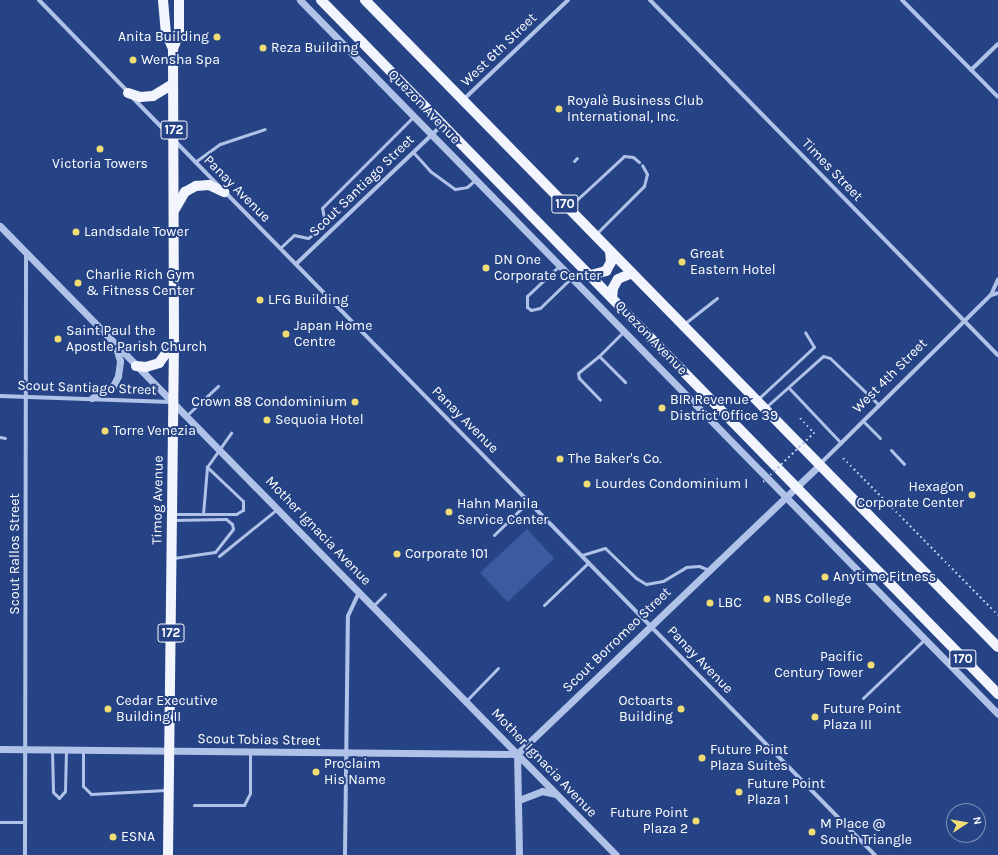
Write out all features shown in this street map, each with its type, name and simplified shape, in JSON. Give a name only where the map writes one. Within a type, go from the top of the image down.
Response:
[{"type":"main road","name":"Timog Avenue","points":[[163,0],[166,33],[173,49]]},
{"type":"main road","name":"Timog Avenue","points":[[168,855],[174,342],[173,49],[179,33],[179,0]]},
{"type":"main road","name":"Quezon Avenue","points":[[321,0],[443,123],[998,694]]},
{"type":"main road","name":"170","points":[[365,0],[998,647]]},
{"type":"main road","points":[[128,93],[140,97],[153,96],[173,84]]},
{"type":"main road","points":[[174,211],[182,196],[196,186],[209,186],[224,192]]},
{"type":"main road","points":[[591,275],[606,271],[611,262],[610,251]]},
{"type":"main road","points":[[612,298],[613,288],[618,280],[632,273]]},
{"type":"main road","points":[[136,366],[146,367],[159,363],[174,342]]},
{"type":"street","name":"Panay Avenue","points":[[39,0],[174,141],[652,625],[875,855]]},
{"type":"street","name":"Quezon Avenue","points":[[300,0],[998,714]]},
{"type":"street","name":"West 6th Street","points":[[464,100],[568,0]]},
{"type":"street","name":"Times Street","points":[[650,0],[998,355]]},
{"type":"street","points":[[902,0],[998,97]]},
{"type":"street","points":[[971,70],[998,44]]},
{"type":"street","name":"Scout Santiago Street","points":[[296,264],[443,123]]},
{"type":"street","name":"Mother Ignacia Avenue","points":[[0,226],[616,855]]},
{"type":"street","name":"Scout Rallos Street","points":[[25,855],[26,253]]},
{"type":"street","name":"West 4th Street","points":[[808,476],[991,295],[998,279]]},
{"type":"street","name":"West 4th Street","points":[[991,295],[998,293]]},
{"type":"street","points":[[92,398],[113,386],[118,376],[120,361],[115,345]]},
{"type":"street","name":"Scout Santiago Street","points":[[0,396],[173,402]]},
{"type":"street","name":"Scout Borromeo Street","points":[[517,754],[808,476]]},
{"type":"street","points":[[345,855],[348,616],[360,592]]},
{"type":"street","name":"Scout Tobias Street","points":[[0,749],[250,754],[517,754]]},
{"type":"street","points":[[517,754],[519,855]]},
{"type":"street","points":[[519,800],[542,791],[555,794]]},
{"type":"lane","points":[[280,248],[294,235],[308,238],[314,235],[325,222],[322,208],[413,117]]},
{"type":"lane","points":[[195,162],[220,144],[265,129]]},
{"type":"lane","points":[[412,152],[430,171],[455,189],[467,187],[476,180]]},
{"type":"lane","points":[[569,207],[624,156],[633,157],[639,162]]},
{"type":"lane","points":[[574,161],[577,158]]},
{"type":"lane","points":[[595,235],[644,186],[647,174],[642,165]]},
{"type":"lane","points":[[560,265],[527,296],[527,307],[531,310],[540,308],[572,277]]},
{"type":"lane","points":[[682,324],[695,318],[717,298]]},
{"type":"lane","points":[[600,400],[579,378],[578,373],[624,331]]},
{"type":"lane","points":[[757,400],[814,348],[805,332]]},
{"type":"lane","points":[[598,356],[625,382]]},
{"type":"lane","points":[[765,408],[789,388],[818,360],[826,356],[879,405]]},
{"type":"lane","points":[[186,416],[218,386]]},
{"type":"lane","points":[[789,388],[841,443]]},
{"type":"lane","points":[[863,421],[880,438]]},
{"type":"lane","points":[[203,514],[207,467],[218,448],[231,432]]},
{"type":"lane","points":[[0,437],[5,438]]},
{"type":"lane","points":[[890,450],[904,464]]},
{"type":"lane","points":[[172,517],[203,514],[236,514],[243,510],[244,505],[207,467]]},
{"type":"lane","points":[[494,535],[529,501]]},
{"type":"lane","points":[[219,556],[277,509]]},
{"type":"lane","points":[[172,517],[226,519],[232,524],[233,529],[215,552],[172,558]]},
{"type":"lane","points":[[582,555],[605,548],[636,578],[646,584],[663,581],[686,567],[699,566],[709,570]]},
{"type":"lane","points":[[544,605],[589,562]]},
{"type":"lane","points":[[373,606],[385,594]]},
{"type":"lane","points":[[863,698],[925,639]]},
{"type":"lane","points":[[466,701],[498,668]]},
{"type":"lane","points":[[52,750],[53,792],[59,798],[64,791],[66,750]]},
{"type":"lane","points":[[83,750],[83,786],[91,794],[168,790]]},
{"type":"lane","points":[[194,805],[244,805],[250,793],[250,754]]},
{"type":"lane","points":[[0,822],[25,822]]},
{"type":"path","points":[[763,482],[814,433],[800,418]]},
{"type":"path","points":[[843,458],[998,615]]},
{"type":"shaded area","points":[[527,529],[554,558],[507,602],[480,573]]},
{"type":"place","name":"Anita Building","points":[[217,37]]},
{"type":"place","name":"Reza Building","points":[[263,48]]},
{"type":"place","name":"Wensha Spa","points":[[133,60]]},
{"type":"place","name":"Royalè Business Club International, Inc.","points":[[559,109]]},
{"type":"place","name":"Victoria Towers","points":[[100,149]]},
{"type":"place","name":"Landsdale Tower","points":[[76,232]]},
{"type":"place","name":"Great Eastern Hotel","points":[[682,262]]},
{"type":"place","name":"DN One Corporate Center","points":[[486,268]]},
{"type":"place","name":"Charlie Rich Gym & Fitness Center","points":[[78,283]]},
{"type":"place","name":"LFG Building","points":[[260,300]]},
{"type":"place","name":"Japan Home Centre","points":[[286,334]]},
{"type":"place","name":"Saint Paul the Apostle Parish Church","points":[[58,339]]},
{"type":"place","name":"Crown 88 Condominium","points":[[355,402]]},
{"type":"place","name":"BIR Revenue District Office 39","points":[[662,408]]},
{"type":"place","name":"Sequoia Hotel","points":[[267,420]]},
{"type":"place","name":"Torre Venezia","points":[[105,431]]},
{"type":"place","name":"The Baker's Co.","points":[[560,459]]},
{"type":"place","name":"Lourdes Condominium I","points":[[587,484]]},
{"type":"place","name":"Hexagon Corporate Center","points":[[972,495]]},
{"type":"place","name":"Hahn Manila Service Center","points":[[449,512]]},
{"type":"place","name":"Corporate 101","points":[[397,554]]},
{"type":"place","name":"Anytime Fitness","points":[[825,577]]},
{"type":"place","name":"NBS College","points":[[767,599]]},
{"type":"place","name":"LBC","points":[[710,603]]},
{"type":"place","name":"Pacific Century Tower","points":[[871,665]]},
{"type":"place","name":"Cedar Executive Building II","points":[[108,709]]},
{"type":"place","name":"Octoarts Building","points":[[681,709]]},
{"type":"place","name":"Future Point Plaza III","points":[[815,717]]},
{"type":"place","name":"Future Point Plaza Suites","points":[[702,758]]},
{"type":"place","name":"Proclaim His Name","points":[[316,772]]},
{"type":"place","name":"Future Point Plaza 1","points":[[739,792]]},
{"type":"place","name":"Future Point Plaza 2","points":[[696,821]]},
{"type":"place","name":"M Place @ South Triangle","points":[[812,832]]},
{"type":"place","name":"ESNA","points":[[113,837]]}]
